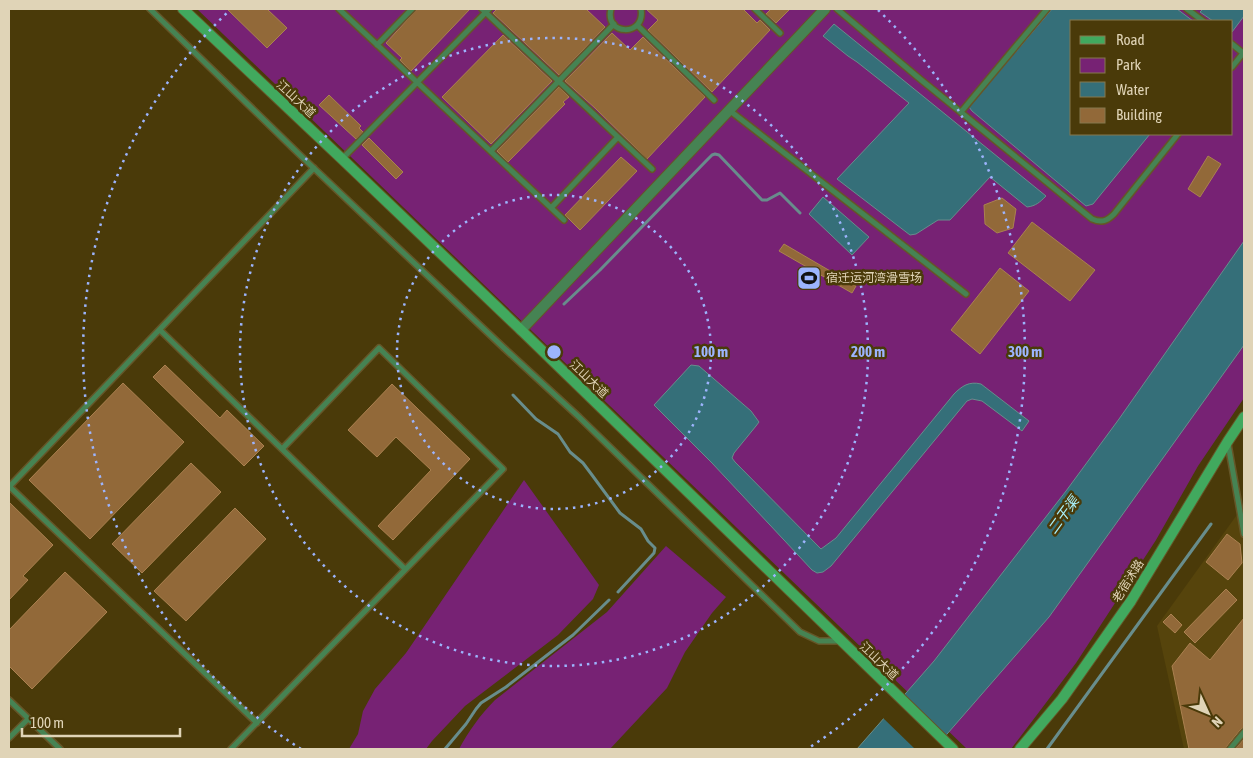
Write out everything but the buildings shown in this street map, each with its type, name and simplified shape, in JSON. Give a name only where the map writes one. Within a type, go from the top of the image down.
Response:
[{"type":"main road","name":"江山大道","points":[[182,9],[521,330],[953,749]]},
{"type":"main road","name":"老宿沭路","points":[[1020,749],[1062,699],[1131,601],[1244,417]]},
{"type":"street","points":[[521,330],[825,9]]},
{"type":"lane","points":[[150,9],[314,168],[579,417],[800,632],[819,641],[840,641]]},
{"type":"lane","points":[[339,9],[564,220]]},
{"type":"lane","points":[[345,14],[350,9]]},
{"type":"lane","points":[[377,45],[412,9]]},
{"type":"lane","points":[[611,9],[610,18],[620,29],[625,30],[637,25],[642,14],[640,9]]},
{"type":"lane","points":[[755,9],[780,32]]},
{"type":"lane","points":[[838,9],[1092,219],[1098,221],[1108,219],[1114,214],[1177,135]]},
{"type":"lane","points":[[961,112],[1047,9]]},
{"type":"lane","points":[[1187,9],[1202,20]]},
{"type":"lane","points":[[342,159],[418,83],[485,10],[652,169]]},
{"type":"lane","points":[[491,151],[614,24]]},
{"type":"lane","points":[[637,25],[714,100]]},
{"type":"lane","points":[[1233,45],[1244,52],[1233,66]]},
{"type":"lane","points":[[729,110],[966,294]]},
{"type":"lane","points":[[551,208],[618,137]]},
{"type":"lane","points":[[257,723],[9,487],[314,168]]},
{"type":"lane","points":[[160,330],[405,570]]},
{"type":"lane","points":[[232,749],[503,469],[379,348],[282,450]]},
{"type":"lane","points":[[1228,441],[1244,534]]},
{"type":"lane","points":[[9,700],[60,749]]},
{"type":"lane","points":[[9,738],[28,719]]},
{"type":"lane","points":[[1230,749],[1244,732]]},
{"type":"shaded area","points":[[1244,505],[1244,749],[1184,749],[1157,626]]},
{"type":"green space","points":[[197,9],[1244,9],[1244,398],[1198,466],[1156,540],[1076,663],[1011,749],[967,749]]},
{"type":"green space","points":[[524,480],[599,585],[593,599],[558,635],[465,706],[426,749],[349,749],[358,734],[363,711],[375,689],[406,653]]},
{"type":"green space","points":[[666,546],[726,597],[712,613],[685,652],[667,688],[610,749],[459,749],[475,723],[495,700],[607,612]]},
{"type":"water","points":[[1052,9],[1177,9],[1192,20],[1070,20],[1070,135],[1149,135],[1093,204],[1086,206],[969,107]]},
{"type":"water","points":[[1203,9],[1244,9],[1244,16],[1233,31],[1233,20],[1212,20],[1200,12]]},
{"type":"water","points":[[834,24],[1046,196],[1033,206],[1027,207],[990,177],[950,220],[938,220],[916,234],[910,235],[837,179],[909,103],[823,36]]},
{"type":"water","points":[[823,197],[869,237],[852,255],[809,214]]},
{"type":"water","name":"二干渠","points":[[1244,241],[1244,345],[1049,617],[934,749],[857,749],[934,661],[1066,491]]},
{"type":"water","points":[[691,365],[699,366],[751,411],[759,422],[732,458],[821,549],[836,538],[954,394],[963,387],[973,383],[981,384],[1029,421],[1022,431],[982,401],[972,399],[967,401],[831,566],[823,572],[817,573],[654,405]]},
{"type":"pier","points":[[902,694],[948,737],[938,749],[915,749],[882,717]]},
{"type":"waterway","points":[[564,304],[600,270],[712,155],[719,155],[762,200],[767,200],[780,193],[800,213]]},
{"type":"waterway","points":[[513,395],[536,419],[558,434],[570,452],[583,463],[620,513],[641,529],[655,548],[654,553],[618,592]]},
{"type":"waterway","points":[[1047,749],[1211,524]]},
{"type":"waterway","points":[[445,749],[481,703],[506,687],[573,635],[609,600]]},
{"type":"place","name":"宿迁运河湾滑雪场","points":[[809,278]]}]
